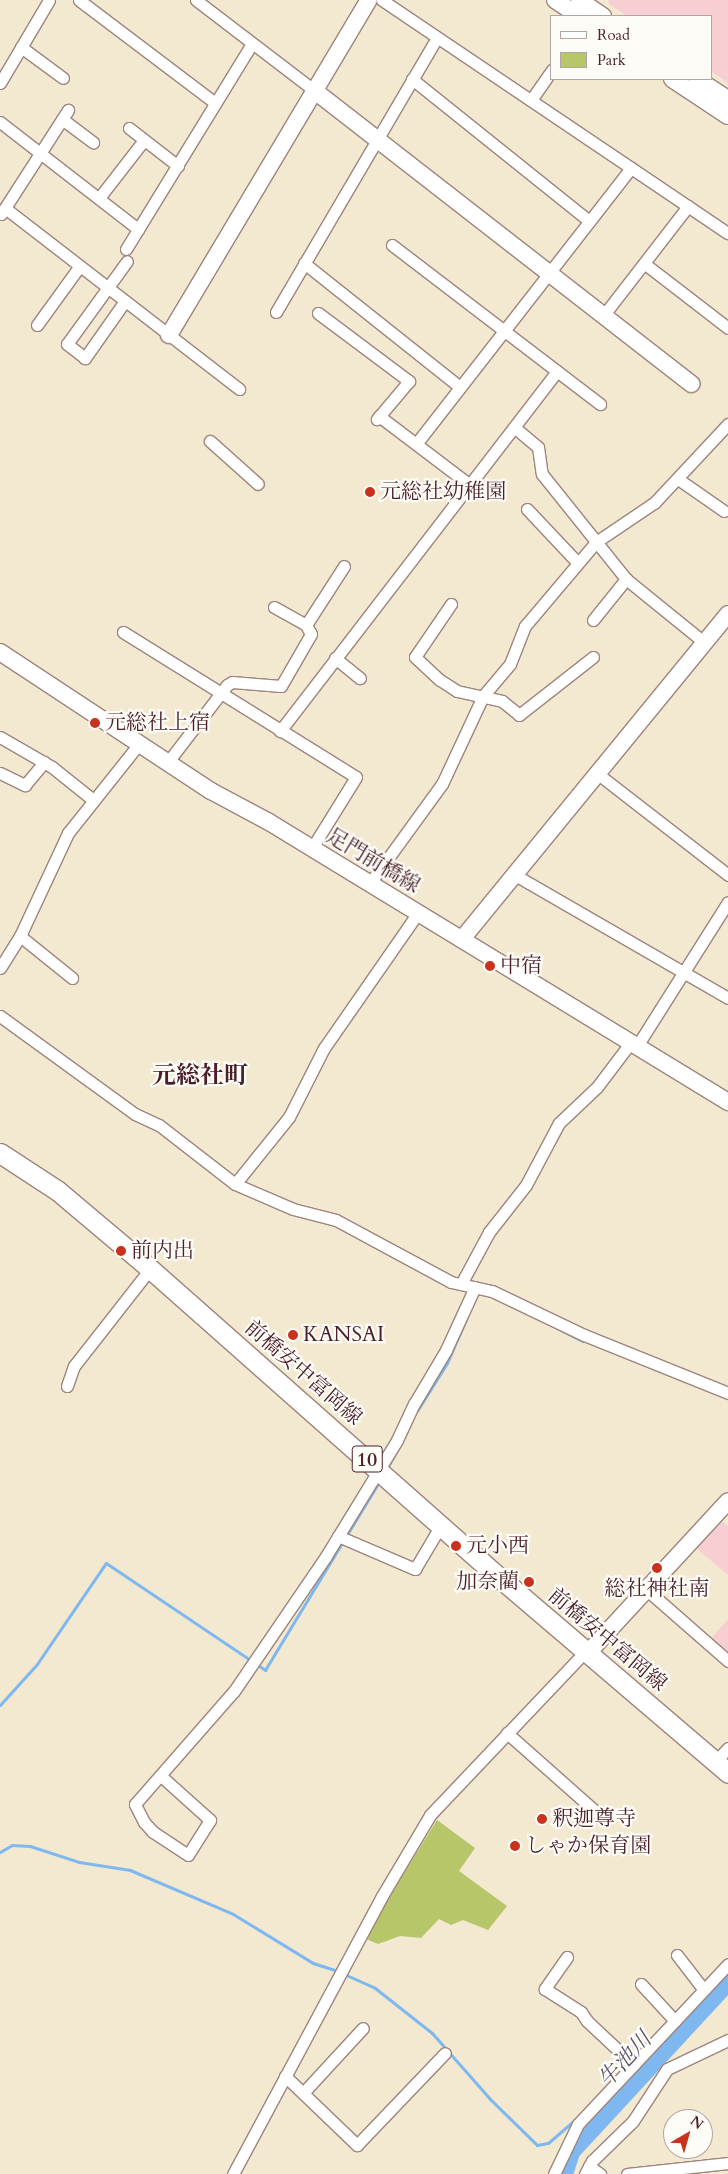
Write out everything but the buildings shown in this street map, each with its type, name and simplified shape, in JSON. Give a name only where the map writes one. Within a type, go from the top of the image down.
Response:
[{"type":"main road","name":"前橋安中富岡線","points":[[0,1153],[58,1191],[150,1269],[587,1654],[722,1767]]},
{"type":"street","points":[[0,83],[49,0]]},
{"type":"street","points":[[79,0],[215,103]]},
{"type":"street","points":[[196,0],[692,384]]},
{"type":"street","points":[[169,335],[369,0]]},
{"type":"street","points":[[382,0],[728,232]]},
{"type":"street","points":[[555,0],[591,8]]},
{"type":"street","points":[[276,312],[437,38]]},
{"type":"street","points":[[126,249],[252,43]]},
{"type":"street","points":[[21,47],[63,78]]},
{"type":"street","points":[[531,100],[550,73]]},
{"type":"street","points":[[412,80],[589,221]]},
{"type":"street","points":[[674,80],[728,116]]},
{"type":"street","points":[[698,80],[728,100]]},
{"type":"street","points":[[93,142],[65,115],[2,211],[79,266],[238,389]]},
{"type":"street","points":[[0,122],[138,229]]},
{"type":"street","points":[[129,128],[178,166]]},
{"type":"street","points":[[99,198],[144,140]]},
{"type":"street","points":[[416,444],[631,168]]},
{"type":"street","points":[[603,316],[688,206]]},
{"type":"street","points":[[392,245],[600,404]]},
{"type":"street","points":[[125,301],[84,358],[67,344],[127,261]]},
{"type":"street","points":[[304,263],[460,386]]},
{"type":"street","points":[[644,264],[726,323]]},
{"type":"street","points":[[36,325],[79,266]]},
{"type":"street","points":[[318,313],[409,381],[378,417],[470,485]]},
{"type":"street","points":[[280,731],[557,371]]},
{"type":"street","points":[[370,883],[442,784],[483,696],[510,664],[525,626],[577,562],[596,542],[641,512],[678,479],[728,424]]},
{"type":"street","points":[[514,427],[538,447],[542,474],[626,579],[705,643]]},
{"type":"street","points":[[210,441],[258,484]]},
{"type":"street","points":[[678,479],[724,511]]},
{"type":"street","points":[[527,509],[577,562]]},
{"type":"street","points":[[306,625],[344,566]]},
{"type":"street","points":[[593,620],[626,579]]},
{"type":"street","points":[[450,604],[415,657],[449,686],[502,701],[520,716],[592,657]]},
{"type":"street","points":[[167,763],[232,682],[281,686],[311,634],[306,625],[274,607]]},
{"type":"street","points":[[462,939],[728,614]]},
{"type":"street","points":[[122,632],[198,677],[220,695],[356,777],[312,848]]},
{"type":"street","name":"足門前橋線","points":[[0,652],[167,763],[418,912],[728,1102]]},
{"type":"street","points":[[335,658],[360,678]]},
{"type":"street","points":[[0,737],[44,762],[92,799]]},
{"type":"street","points":[[0,968],[20,936],[64,840],[92,799],[138,745]]},
{"type":"street","points":[[0,773],[26,785],[44,762]]},
{"type":"street","points":[[598,774],[728,875]]},
{"type":"street","points":[[515,875],[683,975],[728,998]]},
{"type":"street","points":[[462,1284],[489,1232],[526,1185],[559,1123],[597,1087],[634,1044],[683,975],[728,902]]},
{"type":"street","points":[[235,1184],[289,1117],[324,1048],[418,912]]},
{"type":"street","points":[[20,936],[72,978]]},
{"type":"street","points":[[0,1016],[135,1114],[159,1125],[235,1184],[293,1209],[336,1220],[451,1282],[492,1291],[584,1335],[728,1393]]},
{"type":"street","points":[[66,1386],[76,1364],[150,1269]]},
{"type":"street","points":[[161,1776],[209,1817],[208,1827],[188,1855],[153,1832],[135,1804],[234,1691],[338,1536],[446,1350],[475,1287]]},
{"type":"street","points":[[233,2174],[419,1833],[434,1810],[582,1655],[587,1654],[728,1502]]},
{"type":"street","points":[[338,1536],[414,1569],[440,1525]]},
{"type":"street","points":[[647,1590],[728,1662]]},
{"type":"street","points":[[507,1733],[604,1819]]},
{"type":"street","points":[[722,1767],[728,1748]]},
{"type":"street","points":[[677,1955],[704,1990]]},
{"type":"street","points":[[567,1957],[545,1989],[581,2012],[587,2022],[634,2065]]},
{"type":"street","points":[[554,2174],[578,2124],[728,1964]]},
{"type":"street","points":[[641,1984],[675,2021]]},
{"type":"street","points":[[303,2094],[363,2028]]},
{"type":"street","points":[[600,2174],[587,2170],[626,2130],[667,2068],[728,2040]]},
{"type":"street","points":[[285,2076],[357,2145],[445,2053]]},
{"type":"street","points":[[632,2174],[728,2163]]},
{"type":"shaded area","points":[[608,0],[728,0],[728,83],[713,73],[713,15],[626,15],[609,4]]},
{"type":"shaded area","points":[[720,1520],[728,1526],[728,1575],[695,1547]]},
{"type":"shaded area","points":[[728,1619],[728,1657],[710,1640]]},
{"type":"green space","points":[[437,1820],[475,1848],[459,1871],[507,1906],[488,1930],[463,1920],[451,1925],[439,1919],[421,1938],[400,1936],[378,1944],[364,1938]]},
{"type":"waterway","points":[[417,1411],[447,1363],[467,1317]]},
{"type":"waterway","points":[[557,1328],[583,1341]]},
{"type":"waterway","points":[[387,1468],[402,1441]]},
{"type":"waterway","points":[[0,1705],[37,1664],[106,1563],[265,1670],[380,1480]]},
{"type":"waterway","points":[[0,1852],[12,1845],[30,1846],[79,1862],[130,1870],[233,1914],[313,1963],[338,1971]]},
{"type":"waterway","points":[[344,1974],[375,1988],[432,2033],[490,2099],[537,2145],[548,2143],[574,2120]]},
{"type":"waterway","name":"牛池川","points":[[564,2174],[571,2152],[728,1982]]},
{"type":"place","name":"元総社幼稚園","points":[[370,492]]},
{"type":"place","name":"元総社上宿","points":[[95,723]]},
{"type":"place","name":"中宿","points":[[490,966]]},
{"type":"place","name":"前内出","points":[[121,1251]]},
{"type":"place","name":"KANSAI","points":[[293,1335]]},
{"type":"place","name":"元小西","points":[[456,1546]]},
{"type":"place","name":"総社神社南","points":[[657,1568]]},
{"type":"place","name":"加奈藺","points":[[529,1582]]},
{"type":"place","name":"釈迦尊寺","points":[[542,1819]]},
{"type":"place","name":"しゃか保育園","points":[[515,1846]]},
{"type":"district","name":"元総社町","points":[[200,1076]]}]
